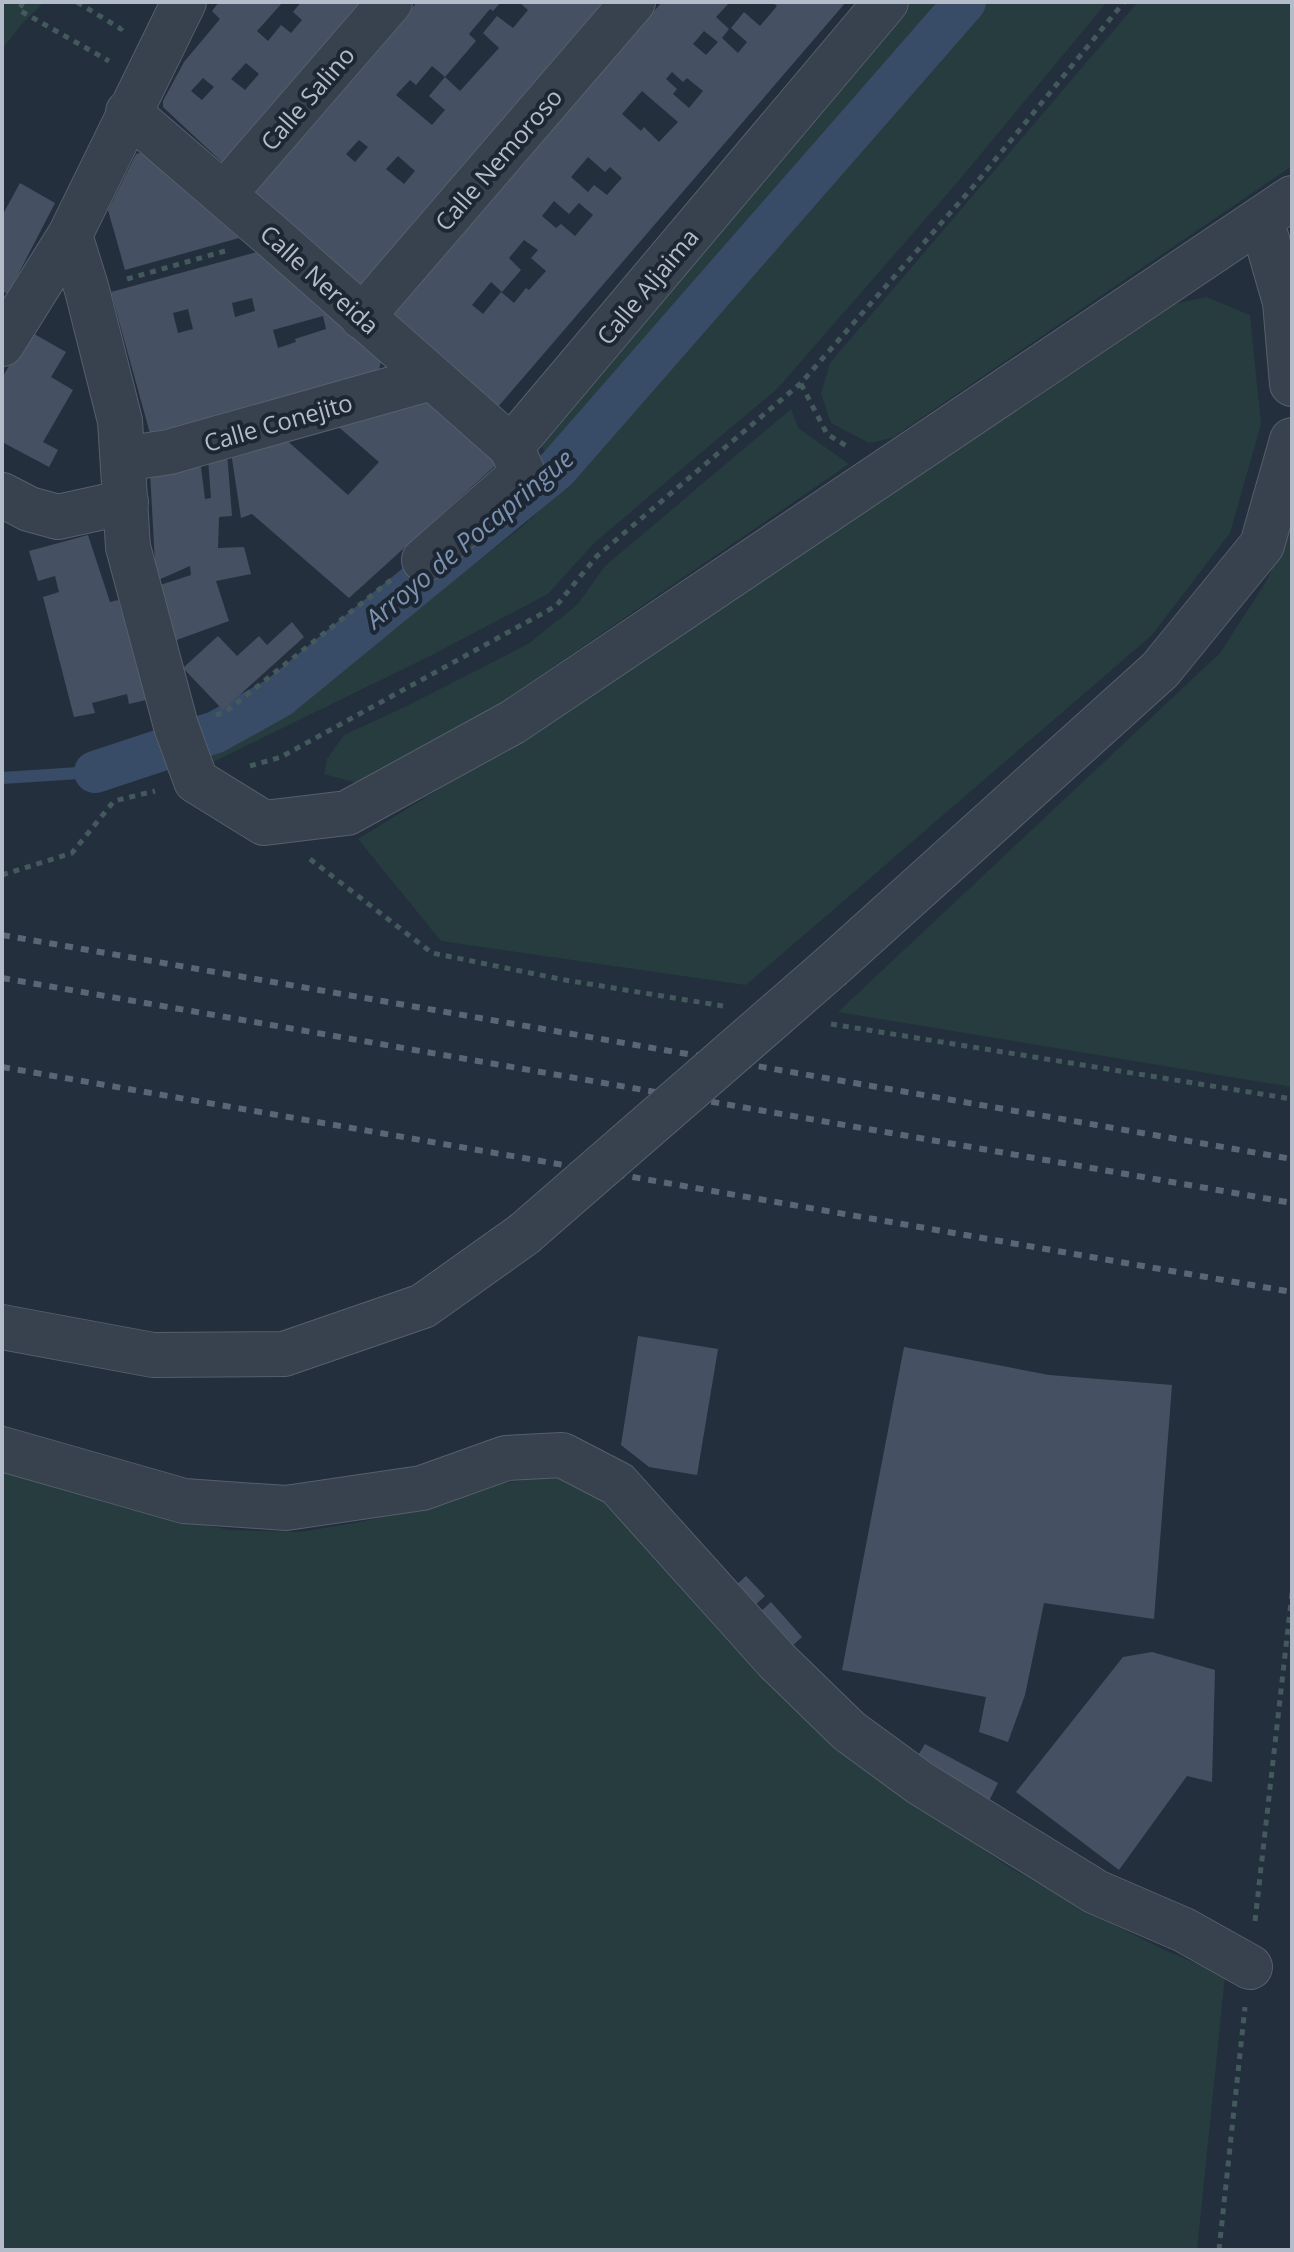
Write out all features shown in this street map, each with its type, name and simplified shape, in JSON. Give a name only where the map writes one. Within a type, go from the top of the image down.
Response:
[{"type":"street","points":[[2,344],[70,235],[184,2]]},
{"type":"street","name":"Calle Salino","points":[[224,194],[390,2]]},
{"type":"street","name":"Calle Nemoroso","points":[[362,317],[633,2]]},
{"type":"street","name":"Calle Aljaima","points":[[511,447],[886,2]]},
{"type":"street","name":"Calle Nereida","points":[[136,97],[224,194],[511,447]]},
{"type":"street","points":[[70,235],[120,421],[128,547],[184,747],[264,823],[347,813],[513,722],[1276,208],[1292,384]]},
{"type":"street","name":"Calle Conejito","points":[[123,459],[169,452],[431,378]]},
{"type":"street","points":[[2,1327],[153,1355],[284,1354],[423,1306],[524,1234],[832,966],[1160,670],[1262,545],[1292,440]]},
{"type":"street","points":[[424,560],[523,473],[511,447]]},
{"type":"street","points":[[2,495],[29,509],[58,517],[126,502]]},
{"type":"street","points":[[2,1449],[184,1501],[286,1508],[422,1488],[506,1458],[562,1455],[618,1484],[777,1661],[849,1731],[920,1783],[1096,1892],[1184,1930],[1250,1967]]},
{"type":"path","points":[[23,2],[19,10],[136,97]]},
{"type":"path","points":[[75,2],[121,29],[128,17]]},
{"type":"path","points":[[184,747],[281,757],[556,606],[597,556],[801,383],[972,188],[1124,2]]},
{"type":"path","points":[[87,290],[273,237]]},
{"type":"path","points":[[801,383],[827,434],[886,471]]},
{"type":"path","points":[[2,875],[72,853],[114,801],[184,747],[199,720],[224,713],[404,569],[424,560]]},
{"type":"path","points":[[264,823],[432,953],[565,980],[733,1007]]},
{"type":"path","points":[[825,1023],[1292,1099]]},
{"type":"green space","points":[[2,2],[44,2],[2,49]]},
{"type":"green space","points":[[911,2],[945,2],[547,458],[537,434]]},
{"type":"green space","points":[[987,2],[1107,2],[961,178],[778,388],[595,542],[548,594],[430,656],[213,762],[209,749],[297,702],[523,526],[586,467]]},
{"type":"green space","points":[[1138,2],[1292,2],[1292,166],[892,438],[869,443],[831,423],[821,394],[830,363]]},
{"type":"green space","points":[[1206,297],[1250,315],[1261,424],[1230,533],[1152,635],[746,985],[441,941],[358,839],[511,745],[1161,307]]},
{"type":"green space","points":[[791,409],[798,428],[849,464],[426,754],[357,783],[324,774],[327,759],[344,735],[528,644],[577,605],[605,566]]},
{"type":"green space","points":[[1292,526],[1292,1087],[838,1012],[1220,653],[1266,582]]},
{"type":"green space","points":[[2,1472],[139,1512],[230,1530],[300,1532],[360,1522],[423,1508],[504,1483],[553,1476],[603,1501],[661,1556],[769,1686],[838,1751],[1009,1867],[1088,1912],[1225,1976],[1197,2250],[2,2250]]},
{"type":"building","points":[[219,2],[283,2],[257,31],[268,41],[281,25],[291,33],[302,20],[293,12],[301,2],[364,2],[224,164],[163,107],[163,101],[184,62],[220,19],[212,11]],"holes":[[[246,63],[259,74],[245,90],[231,79]],[[203,78],[214,87],[202,100],[191,91]]]},
{"type":"building","points":[[417,2],[501,2],[493,11],[490,9],[469,34],[476,41],[445,77],[460,91],[499,48],[483,33],[497,16],[513,28],[528,10],[519,2],[609,2],[359,287],[254,192]],"holes":[[[432,66],[445,77],[429,96],[445,110],[432,125],[396,95],[410,80],[416,85]],[[359,140],[368,147],[355,162],[346,154]],[[398,156],[415,171],[404,184],[386,169]]]},
{"type":"building","points":[[662,2],[730,2],[716,17],[729,29],[722,38],[738,53],[747,42],[731,28],[744,12],[760,26],[777,6],[772,2],[846,2],[497,408],[390,313]],"holes":[[[704,31],[718,42],[706,55],[693,44]],[[672,72],[683,82],[687,78],[703,91],[689,108],[673,94],[677,89],[666,79]],[[642,91],[678,122],[659,142],[644,127],[641,131],[622,114]],[[588,157],[605,172],[610,167],[622,178],[607,195],[594,185],[588,192],[571,177]],[[554,201],[569,214],[579,203],[593,215],[575,236],[561,224],[556,228],[542,216]],[[524,240],[538,250],[531,258],[546,271],[514,303],[501,292],[483,314],[472,305],[491,282],[502,292],[521,270],[509,258]]]},
{"type":"building","points":[[143,152],[239,238],[125,270],[108,210],[136,154]]},
{"type":"building","points":[[20,183],[55,203],[8,294],[2,291],[2,216]]},
{"type":"building","points":[[257,252],[381,362],[377,377],[151,437],[111,292]],"holes":[[[252,298],[255,311],[235,317],[232,303]],[[188,309],[193,329],[178,333],[173,313]],[[323,316],[326,329],[278,348],[273,330]]]},
{"type":"building","points":[[29,331],[66,352],[51,377],[73,390],[43,442],[58,450],[49,467],[2,442],[2,378]]},
{"type":"building","points":[[424,397],[498,463],[349,598],[252,514],[241,518],[231,452],[283,437],[348,495],[379,462],[334,423]]},
{"type":"building","points":[[227,453],[232,516],[219,517],[218,548],[244,547],[251,574],[216,581],[229,621],[174,641],[157,586],[191,575],[190,566],[156,581],[150,472],[201,467],[205,499],[211,498],[208,459]]},
{"type":"building","points":[[88,535],[110,602],[118,600],[124,616],[146,700],[129,704],[127,694],[92,703],[95,713],[74,717],[43,597],[59,592],[55,576],[38,581],[29,551]]},
{"type":"building","points":[[292,622],[304,637],[223,710],[183,668],[218,636],[237,656],[259,636],[267,645]]},
{"type":"building","points":[[638,1336],[718,1349],[697,1475],[649,1467],[621,1445]]},
{"type":"building","points":[[904,1347],[1049,1375],[1172,1385],[1154,1619],[1044,1603],[1025,1695],[1008,1742],[979,1732],[986,1697],[842,1670]]},
{"type":"building","points":[[746,1576],[765,1596],[753,1607],[735,1586]]},
{"type":"building","points":[[771,1602],[802,1637],[790,1648],[759,1613]]},
{"type":"building","points":[[1152,1652],[1215,1670],[1212,1782],[1187,1776],[1119,1870],[1016,1792],[1123,1657]]},
{"type":"building","points":[[925,1744],[998,1783],[986,1807],[912,1765]]},
{"type":"waterway","name":"Arroyo de Pocapringue","points":[[95,772],[216,732],[279,697],[557,469],[965,2]]},
{"type":"waterway","name":"Arroyo de Pocapringue","points":[[2,778],[95,772]]},
{"type":"railway","points":[[2,935],[1292,1159]]},
{"type":"railway","points":[[2,978],[1292,1203]]},
{"type":"railway","points":[[2,1067],[1292,1292]]}]
